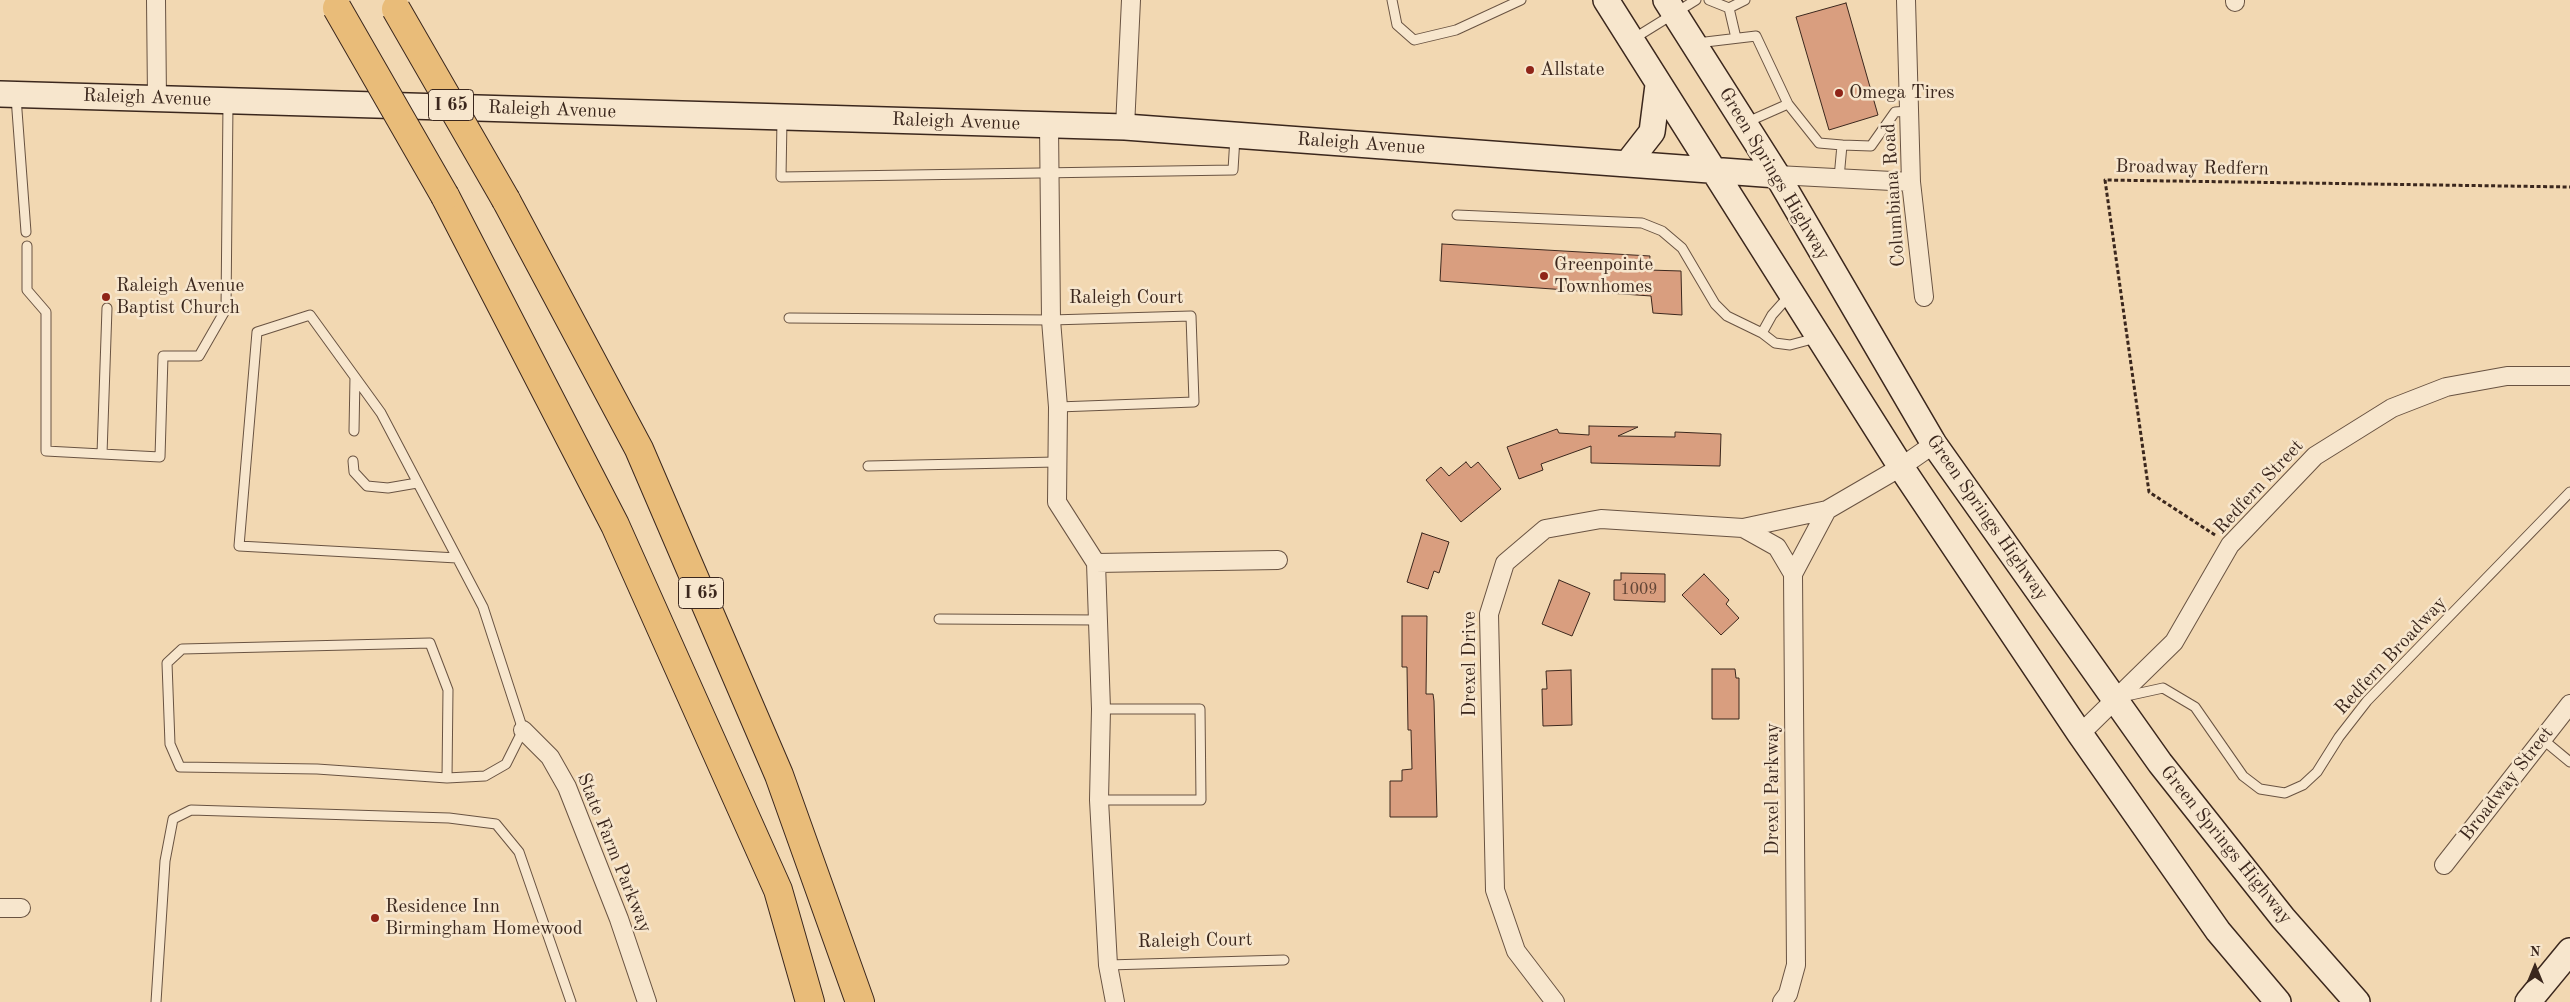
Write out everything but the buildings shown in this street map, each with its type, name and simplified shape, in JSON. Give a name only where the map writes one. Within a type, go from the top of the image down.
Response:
[{"type":"highway","name":"I 65","points":[[334,4],[445,196],[615,525],[778,890],[810,1002]]},
{"type":"highway","name":"I 65","points":[[393,5],[506,200],[638,449],[779,775],[860,1002]]},
{"type":"main road","points":[[1606,0],[1901,467],[2080,734],[2218,931],[2278,1002]]},
{"type":"main road","name":"Green Springs Highway","points":[[1671,7],[1777,175],[1934,444],[2160,763],[2271,902],[2357,1002]]},
{"type":"main road","points":[[1627,164],[1652,132],[1658,85]]},
{"type":"main road","name":"Raleigh Avenue","points":[[8,94],[1125,127],[1777,175]]},
{"type":"main road","points":[[2528,1002],[2570,950]]},
{"type":"street","points":[[156,0],[157,98]]},
{"type":"street","points":[[1125,127],[1131,0]]},
{"type":"street","name":"Columbiana Road","points":[[1906,0],[1911,182],[1924,297]]},
{"type":"street","name":"Raleigh Court","points":[[1049,125],[1051,172],[1051,320],[1058,407],[1057,502],[1096,563]]},
{"type":"street","name":"Raleigh Avenue","points":[[1777,175],[1911,182]]},
{"type":"street","name":"Redfern Street","points":[[2080,734],[2174,642],[2230,545],[2315,456],[2392,408],[2446,387],[2507,376],[2570,376]]},
{"type":"street","points":[[1827,510],[1901,467],[1934,444]]},
{"type":"street","name":"Drexel Drive","points":[[1555,1002],[1516,951],[1495,890],[1489,614],[1505,563],[1546,529],[1573,523],[1601,519],[1743,528],[1827,510]]},
{"type":"street","name":"Drexel Parkway","points":[[1782,1002],[1788,994],[1796,965],[1793,574],[1827,510]]},
{"type":"street","name":"Drexel Drive","points":[[1743,528],[1777,547],[1793,574]]},
{"type":"street","points":[[1115,1002],[1108,965],[1099,800],[1101,709],[1096,563],[1278,560]]},
{"type":"street","name":"Broadway Street","points":[[2444,865],[2541,738],[2570,704]]},
{"type":"street","name":"State Farm Parkway","points":[[522,730],[550,757],[567,787],[620,919],[647,1002]]},
{"type":"street","points":[[0,908],[20,908]]},
{"type":"lane","points":[[1392,0],[1397,25],[1414,40],[1456,30],[1521,0]]},
{"type":"lane","points":[[1630,40],[1671,7],[1696,0]]},
{"type":"lane","points":[[1709,0],[1729,8],[1744,0]]},
{"type":"lane","points":[[1729,8],[1736,38]]},
{"type":"lane","points":[[1694,44],[1756,36],[1788,104],[1820,143],[1871,146],[1895,112],[1909,111]]},
{"type":"lane","points":[[8,94],[26,232]]},
{"type":"lane","points":[[27,246],[27,290],[46,312],[46,451],[160,456],[163,356],[200,356],[226,309],[228,100]]},
{"type":"lane","points":[[1745,123],[1788,104]]},
{"type":"lane","points":[[782,117],[782,177],[1232,170],[1236,135]]},
{"type":"lane","points":[[1839,178],[1842,145]]},
{"type":"lane","points":[[1458,215],[1642,223],[1662,231],[1682,248],[1715,304],[1728,316],[1762,333],[1775,343],[1790,344],[1819,337]]},
{"type":"lane","points":[[1762,333],[1772,315],[1791,294]]},
{"type":"lane","points":[[102,454],[107,308]]},
{"type":"lane","points":[[447,778],[448,690],[430,643],[182,649],[167,663],[170,744],[180,767],[317,769],[447,778],[485,776],[506,764],[522,730],[483,607],[381,413],[310,315],[257,332],[239,546],[457,558]]},
{"type":"lane","name":"Raleigh Court","points":[[789,318],[1051,320],[1191,316],[1194,402],[1058,407]]},
{"type":"lane","points":[[354,430],[355,377]]},
{"type":"lane","points":[[354,461],[354,472],[367,486],[388,488],[417,482]]},
{"type":"lane","points":[[868,466],[1056,462]]},
{"type":"lane","name":"Redfern Broadway","points":[[2115,698],[2163,688],[2195,707],[2243,776],[2260,789],[2285,793],[2303,785],[2317,772],[2339,737],[2367,701],[2570,492]]},
{"type":"lane","points":[[939,619],[1097,620]]},
{"type":"lane","points":[[1099,800],[1201,800],[1200,709],[1101,709]]},
{"type":"lane","points":[[2541,738],[2570,762]]},
{"type":"lane","points":[[156,1002],[165,861],[173,819],[191,810],[449,818],[496,824],[519,852],[571,1002]]},
{"type":"lane","name":"Raleigh Court","points":[[1108,965],[1284,960]]},
{"type":"path","name":"Broadway Redfern","points":[[2230,545],[2149,492],[2105,180],[2570,188]]},
{"type":"place","name":"Allstate","points":[[1530,70]]},
{"type":"place","name":"Omega Tires","points":[[1839,93]]},
{"type":"place","name":"Greenpointe Townhomes","points":[[1544,276]]},
{"type":"place","name":"Raleigh Avenue Baptist Church","points":[[106,297]]},
{"type":"place","name":"Residence Inn Birmingham Homewood","points":[[375,918]]}]
